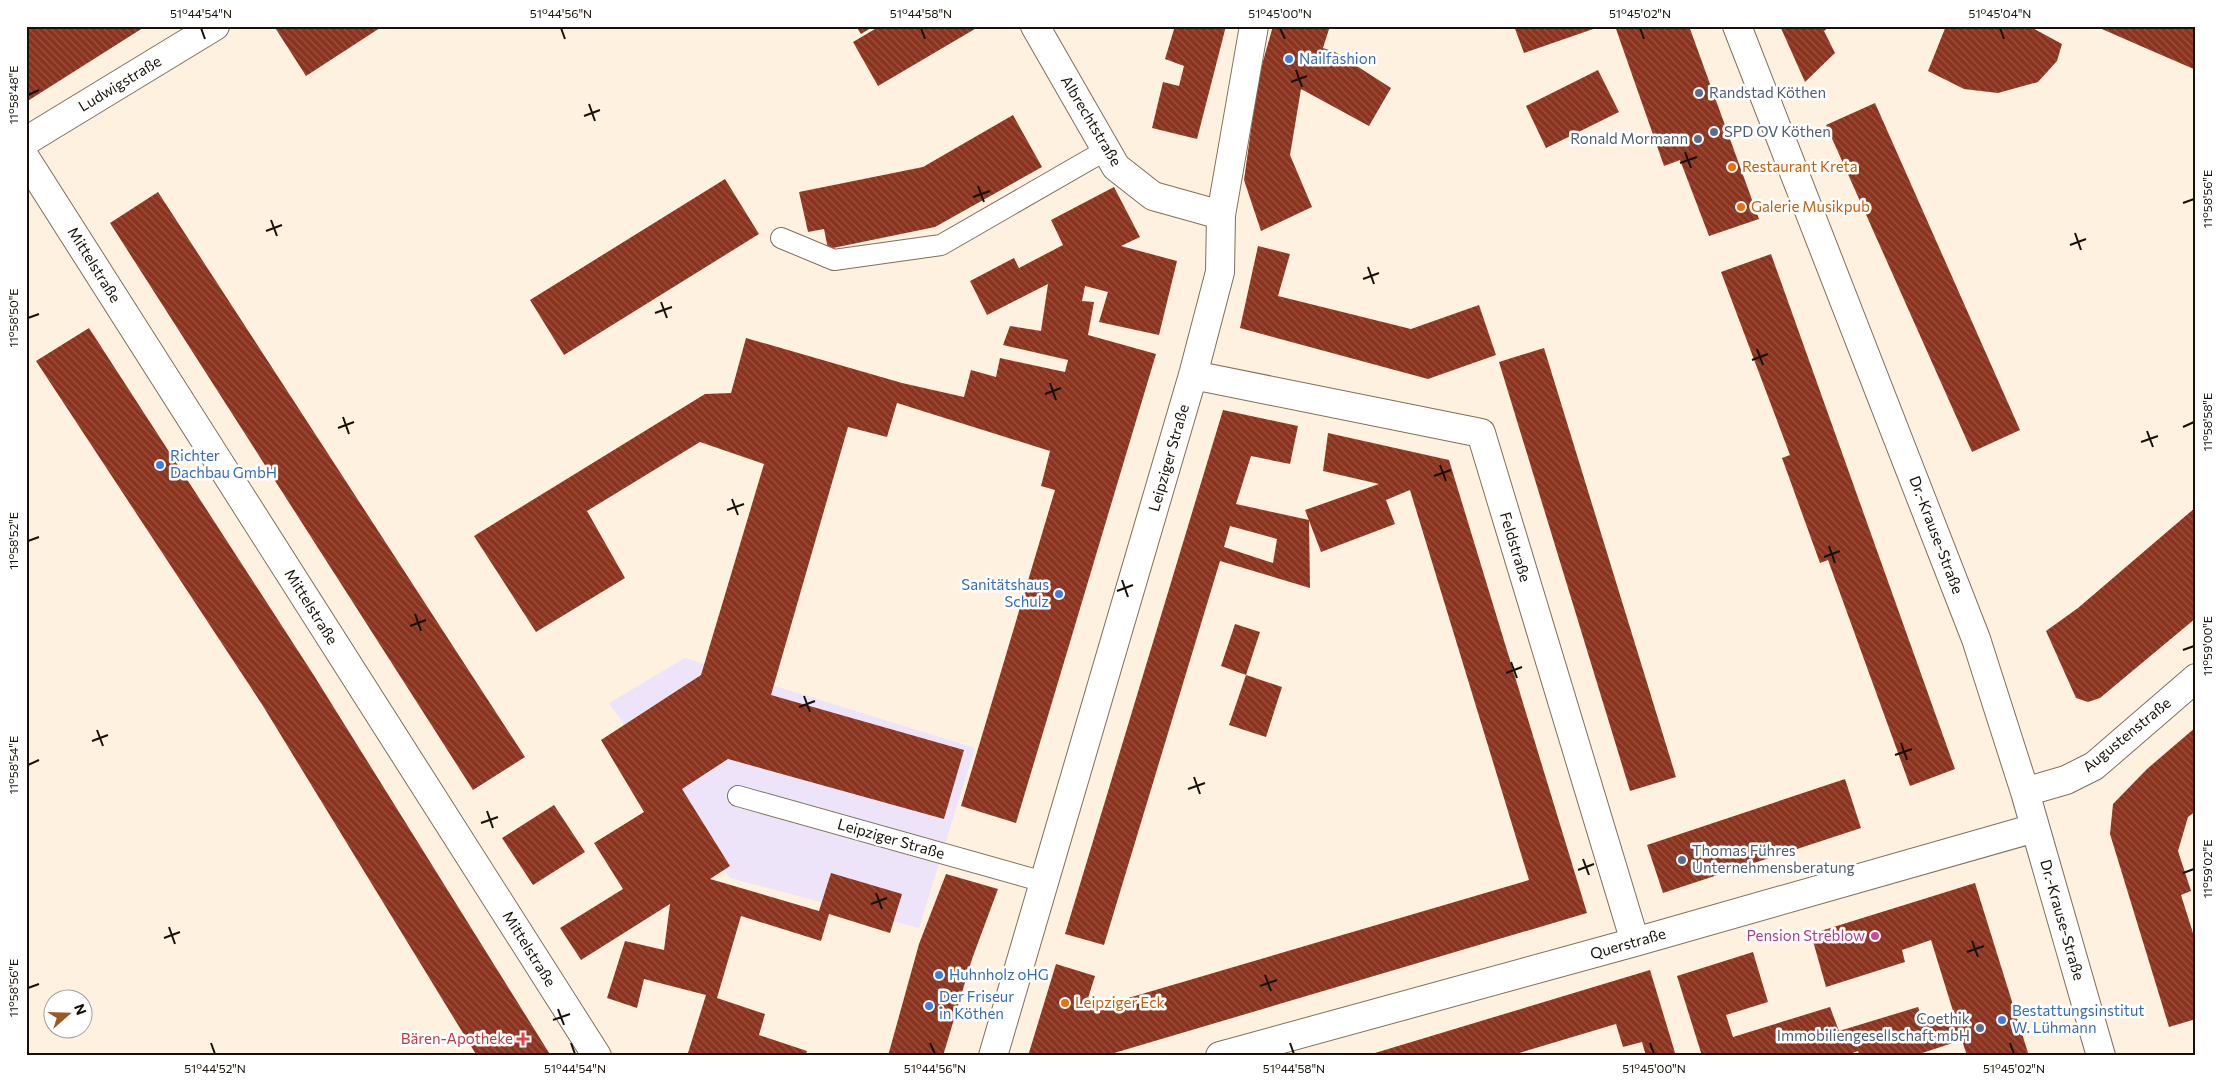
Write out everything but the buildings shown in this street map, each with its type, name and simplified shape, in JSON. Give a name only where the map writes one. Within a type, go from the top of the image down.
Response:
[{"type":"street","name":"Ludwigstraße","points":[[26,141],[214,26]]},
{"type":"street","name":"Albrechtstraße","points":[[1035,26],[1116,167],[1153,196],[1221,215]]},
{"type":"street","name":"Leipziger Straße","points":[[993,1056],[1193,375],[1220,272],[1221,215],[1254,26]]},
{"type":"street","name":"Dr.-Krause-Straße","points":[[1737,26],[1976,639],[2025,792],[2101,1056]]},
{"type":"street","name":"Mittelstraße","points":[[26,159],[597,1056]]},
{"type":"street","name":"Feldstraße","points":[[1193,375],[1481,433],[1635,942]]},
{"type":"street","name":"Augustenstraße","points":[[2025,792],[2066,780],[2094,766],[2196,678]]},
{"type":"street","name":"Querstraße","points":[[1220,1056],[1635,942],[2035,828]]},
{"type":"lane","points":[[781,238],[834,260],[941,245],[1106,150]]},
{"type":"lane","name":"Leipziger Straße","points":[[738,796],[1044,882]]},
{"type":"shaded area","points":[[685,658],[975,748],[919,928],[730,878],[609,703]]},
{"type":"place","name":"Nailfashion","points":[[1289,59]]},
{"type":"place","name":"Randstad Köthen","points":[[1699,93]]},
{"type":"place","name":"SPD OV Köthen","points":[[1714,132]]},
{"type":"place","name":"Ronald Mormann","points":[[1698,139]]},
{"type":"place","name":"Restaurant Kreta","points":[[1732,167]]},
{"type":"place","name":"Galerie Musikpub","points":[[1741,207]]},
{"type":"place","name":"Richter Dachbau GmbH","points":[[160,465]]},
{"type":"place","name":"Sanitätshaus Schulz","points":[[1059,594]]},
{"type":"place","name":"Thomas Führes Unternehmensberatung","points":[[1682,860]]},
{"type":"place","name":"Pension Streblow","points":[[1875,936]]},
{"type":"place","name":"Huhnholz oHG","points":[[939,975]]},
{"type":"place","name":"Leipziger Eck","points":[[1065,1003]]},
{"type":"place","name":"Der Friseur in Köthen","points":[[929,1006]]},
{"type":"place","name":"Bestattungsinstitut W. Lühmann","points":[[2002,1020]]},
{"type":"place","name":"Coethik Immobiliengesellschaft mbH","points":[[1980,1028]]},
{"type":"place","name":"Bären-Apotheke","points":[[523,1039]]}]
